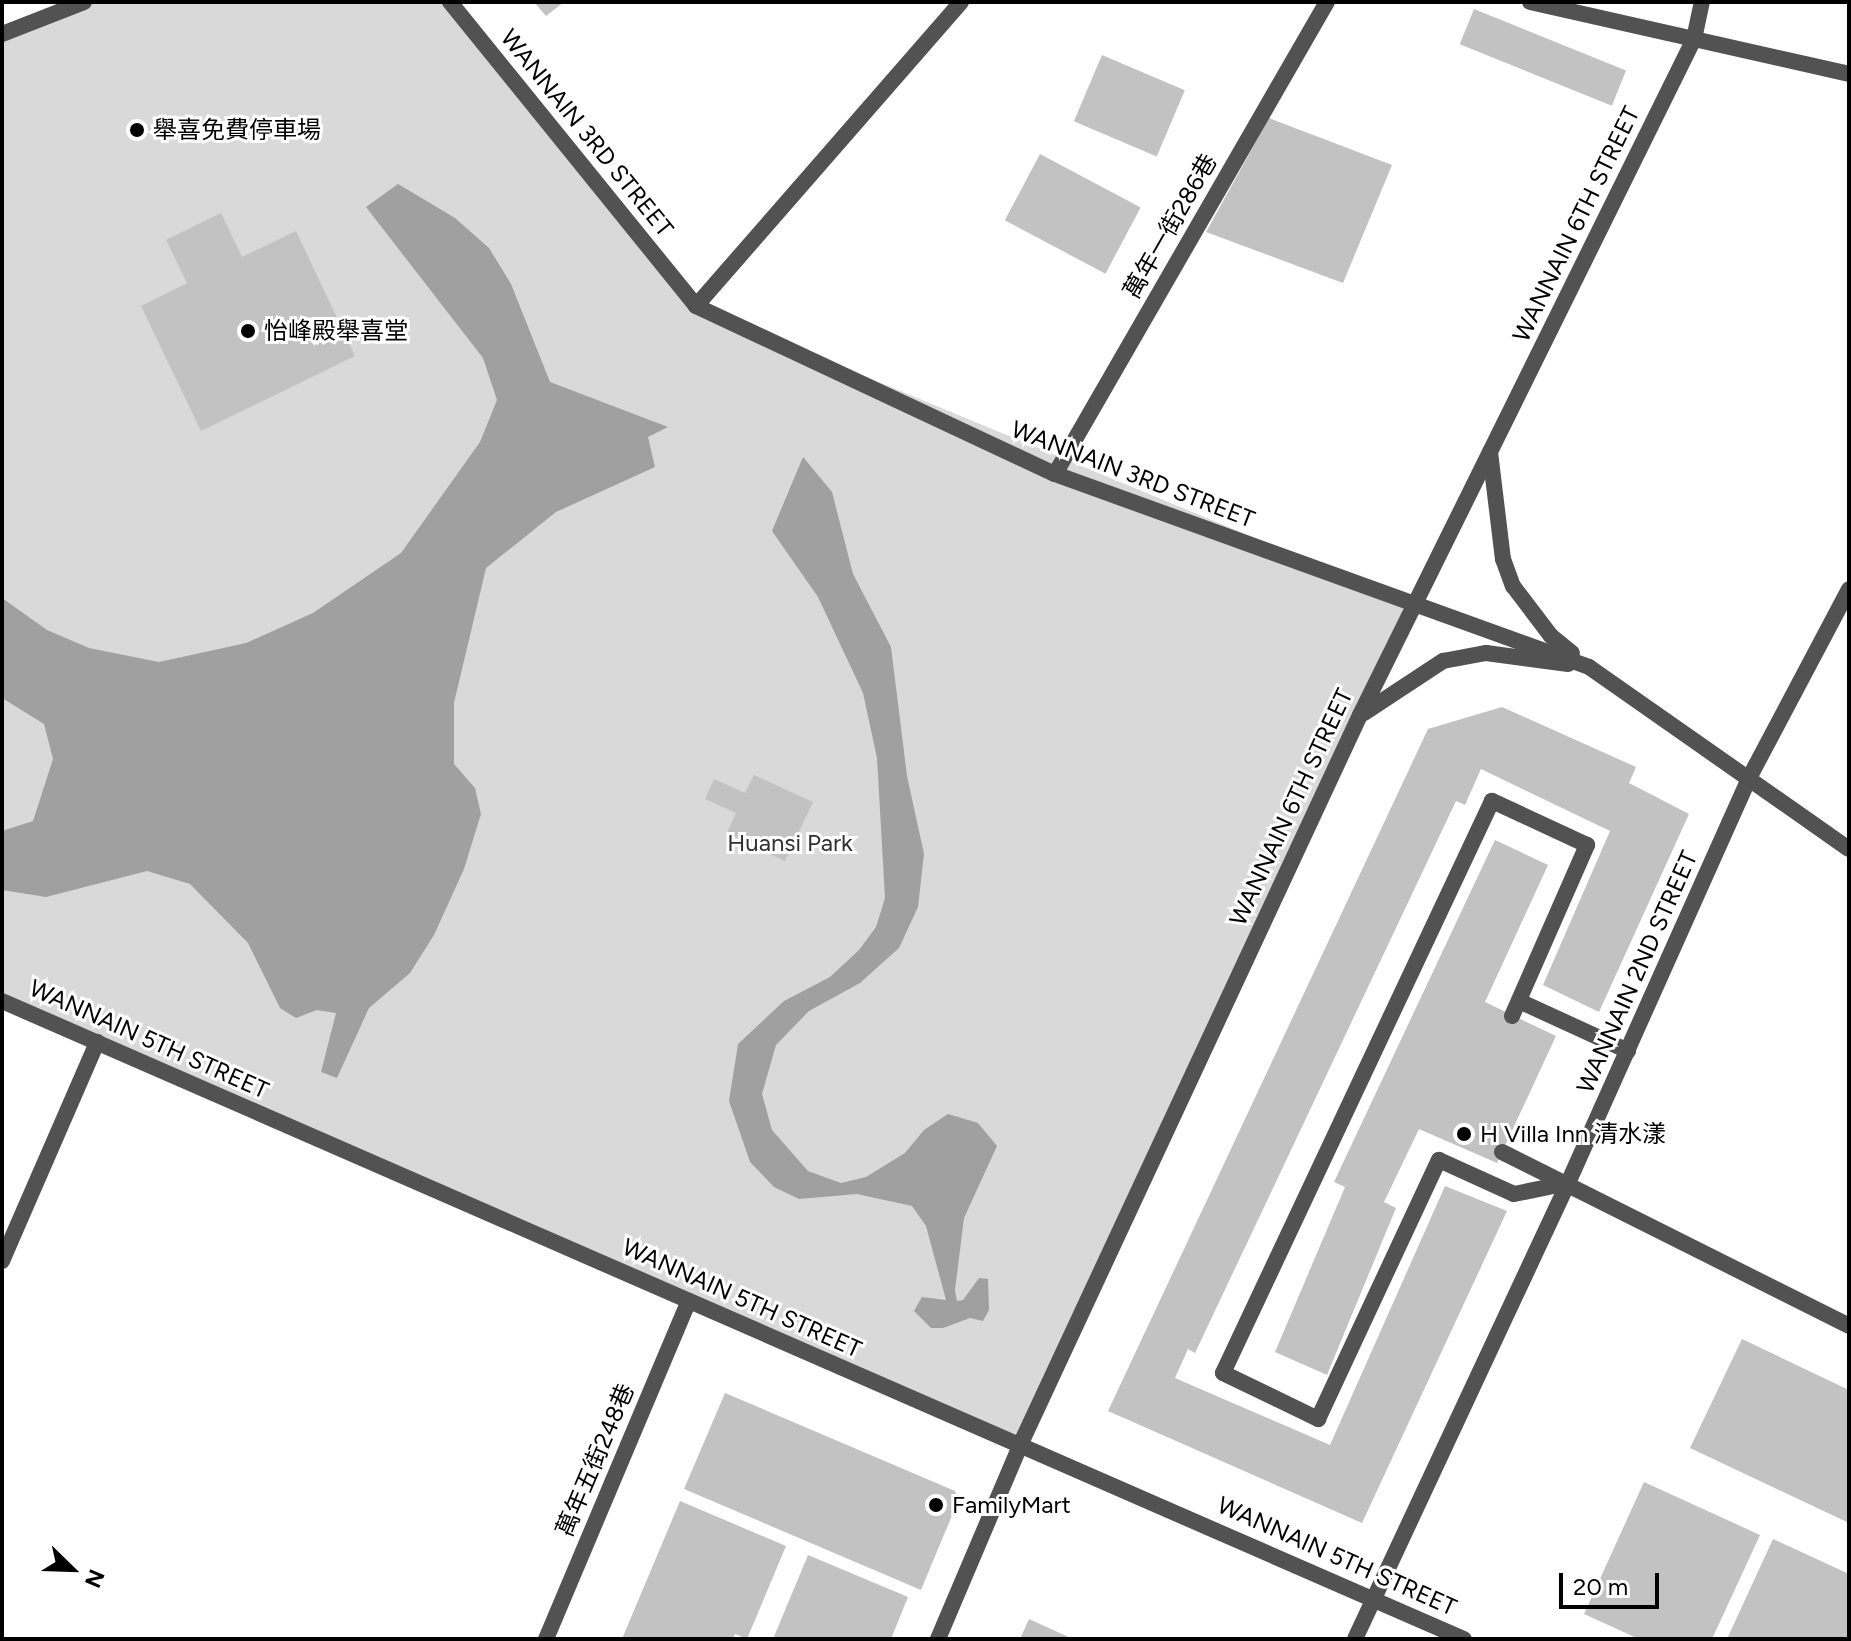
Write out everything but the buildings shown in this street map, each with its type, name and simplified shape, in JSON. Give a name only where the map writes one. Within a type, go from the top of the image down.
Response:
[{"type":"street","points":[[2,34],[84,2]]},
{"type":"street","name":"WANNAIN 3RD STREET","points":[[450,2],[696,306],[1055,474],[1589,667],[1849,849]]},
{"type":"street","points":[[696,306],[961,2]]},
{"type":"street","name":"萬年一街286巷","points":[[1055,474],[1327,2]]},
{"type":"street","points":[[1530,2],[1849,74]]},
{"type":"street","name":"WANNAIN 6TH STREET","points":[[938,1639],[1021,1443],[1360,715],[1694,39],[1702,2]]},
{"type":"street","points":[[1490,452],[1503,559],[1513,586],[1551,636],[1589,667]]},
{"type":"street","name":"WANNAIN 2ND STREET","points":[[1355,1639],[1568,1183],[1748,780],[1849,589]]},
{"type":"street","points":[[1360,715],[1443,661],[1486,653],[1589,667]]},
{"type":"street","points":[[1568,1183],[1514,1194],[1439,1160],[1318,1419],[1223,1373],[1492,801],[1587,845],[1515,1008],[1628,1051]]},
{"type":"street","name":"WANNAIN 5TH STREET","points":[[2,1001],[1021,1443],[1464,1639]]},
{"type":"street","points":[[2,1261],[97,1042]]},
{"type":"street","points":[[1502,1152],[1849,1326]]},
{"type":"street","name":"萬年五街248巷","points":[[546,1639],[689,1301]]},
{"type":"green space","name":"Huansi Park","points":[[84,2],[450,2],[696,306],[1414,604],[1021,1443],[2,1001],[2,34]]},
{"type":"shaded area","points":[[398,184],[455,218],[489,248],[511,284],[550,382],[668,427],[648,437],[655,467],[556,512],[486,568],[454,703],[454,764],[475,788],[481,814],[464,869],[434,935],[410,973],[369,1008],[337,1078],[321,1072],[336,1013],[317,1010],[296,1018],[280,1008],[248,943],[190,884],[147,871],[46,897],[2,890],[2,831],[33,821],[53,759],[44,724],[2,698],[2,598],[47,630],[89,648],[159,662],[246,643],[313,613],[401,553],[480,442],[497,400],[483,358],[366,207]]},
{"type":"shaded area","points":[[803,457],[832,492],[853,574],[891,647],[907,776],[924,854],[918,907],[899,948],[860,983],[809,1011],[776,1045],[762,1094],[772,1130],[808,1171],[841,1183],[866,1177],[905,1153],[924,1130],[948,1114],[978,1123],[997,1146],[964,1218],[955,1290],[957,1301],[963,1300],[979,1278],[988,1279],[989,1310],[983,1321],[970,1318],[943,1328],[931,1328],[914,1311],[922,1297],[946,1300],[926,1226],[912,1206],[857,1194],[799,1199],[774,1187],[750,1162],[729,1101],[738,1044],[784,1001],[830,977],[859,950],[876,927],[885,898],[877,758],[863,693],[818,597],[772,531]]},
{"type":"place","name":"舉喜免費停車場","points":[[137,130]]},
{"type":"place","name":"怡峰殿舉喜堂","points":[[248,331]]},
{"type":"place","name":"H Villa Inn 清水漾","points":[[1464,1134]]},
{"type":"place","name":"FamilyMart","points":[[936,1505]]}]
